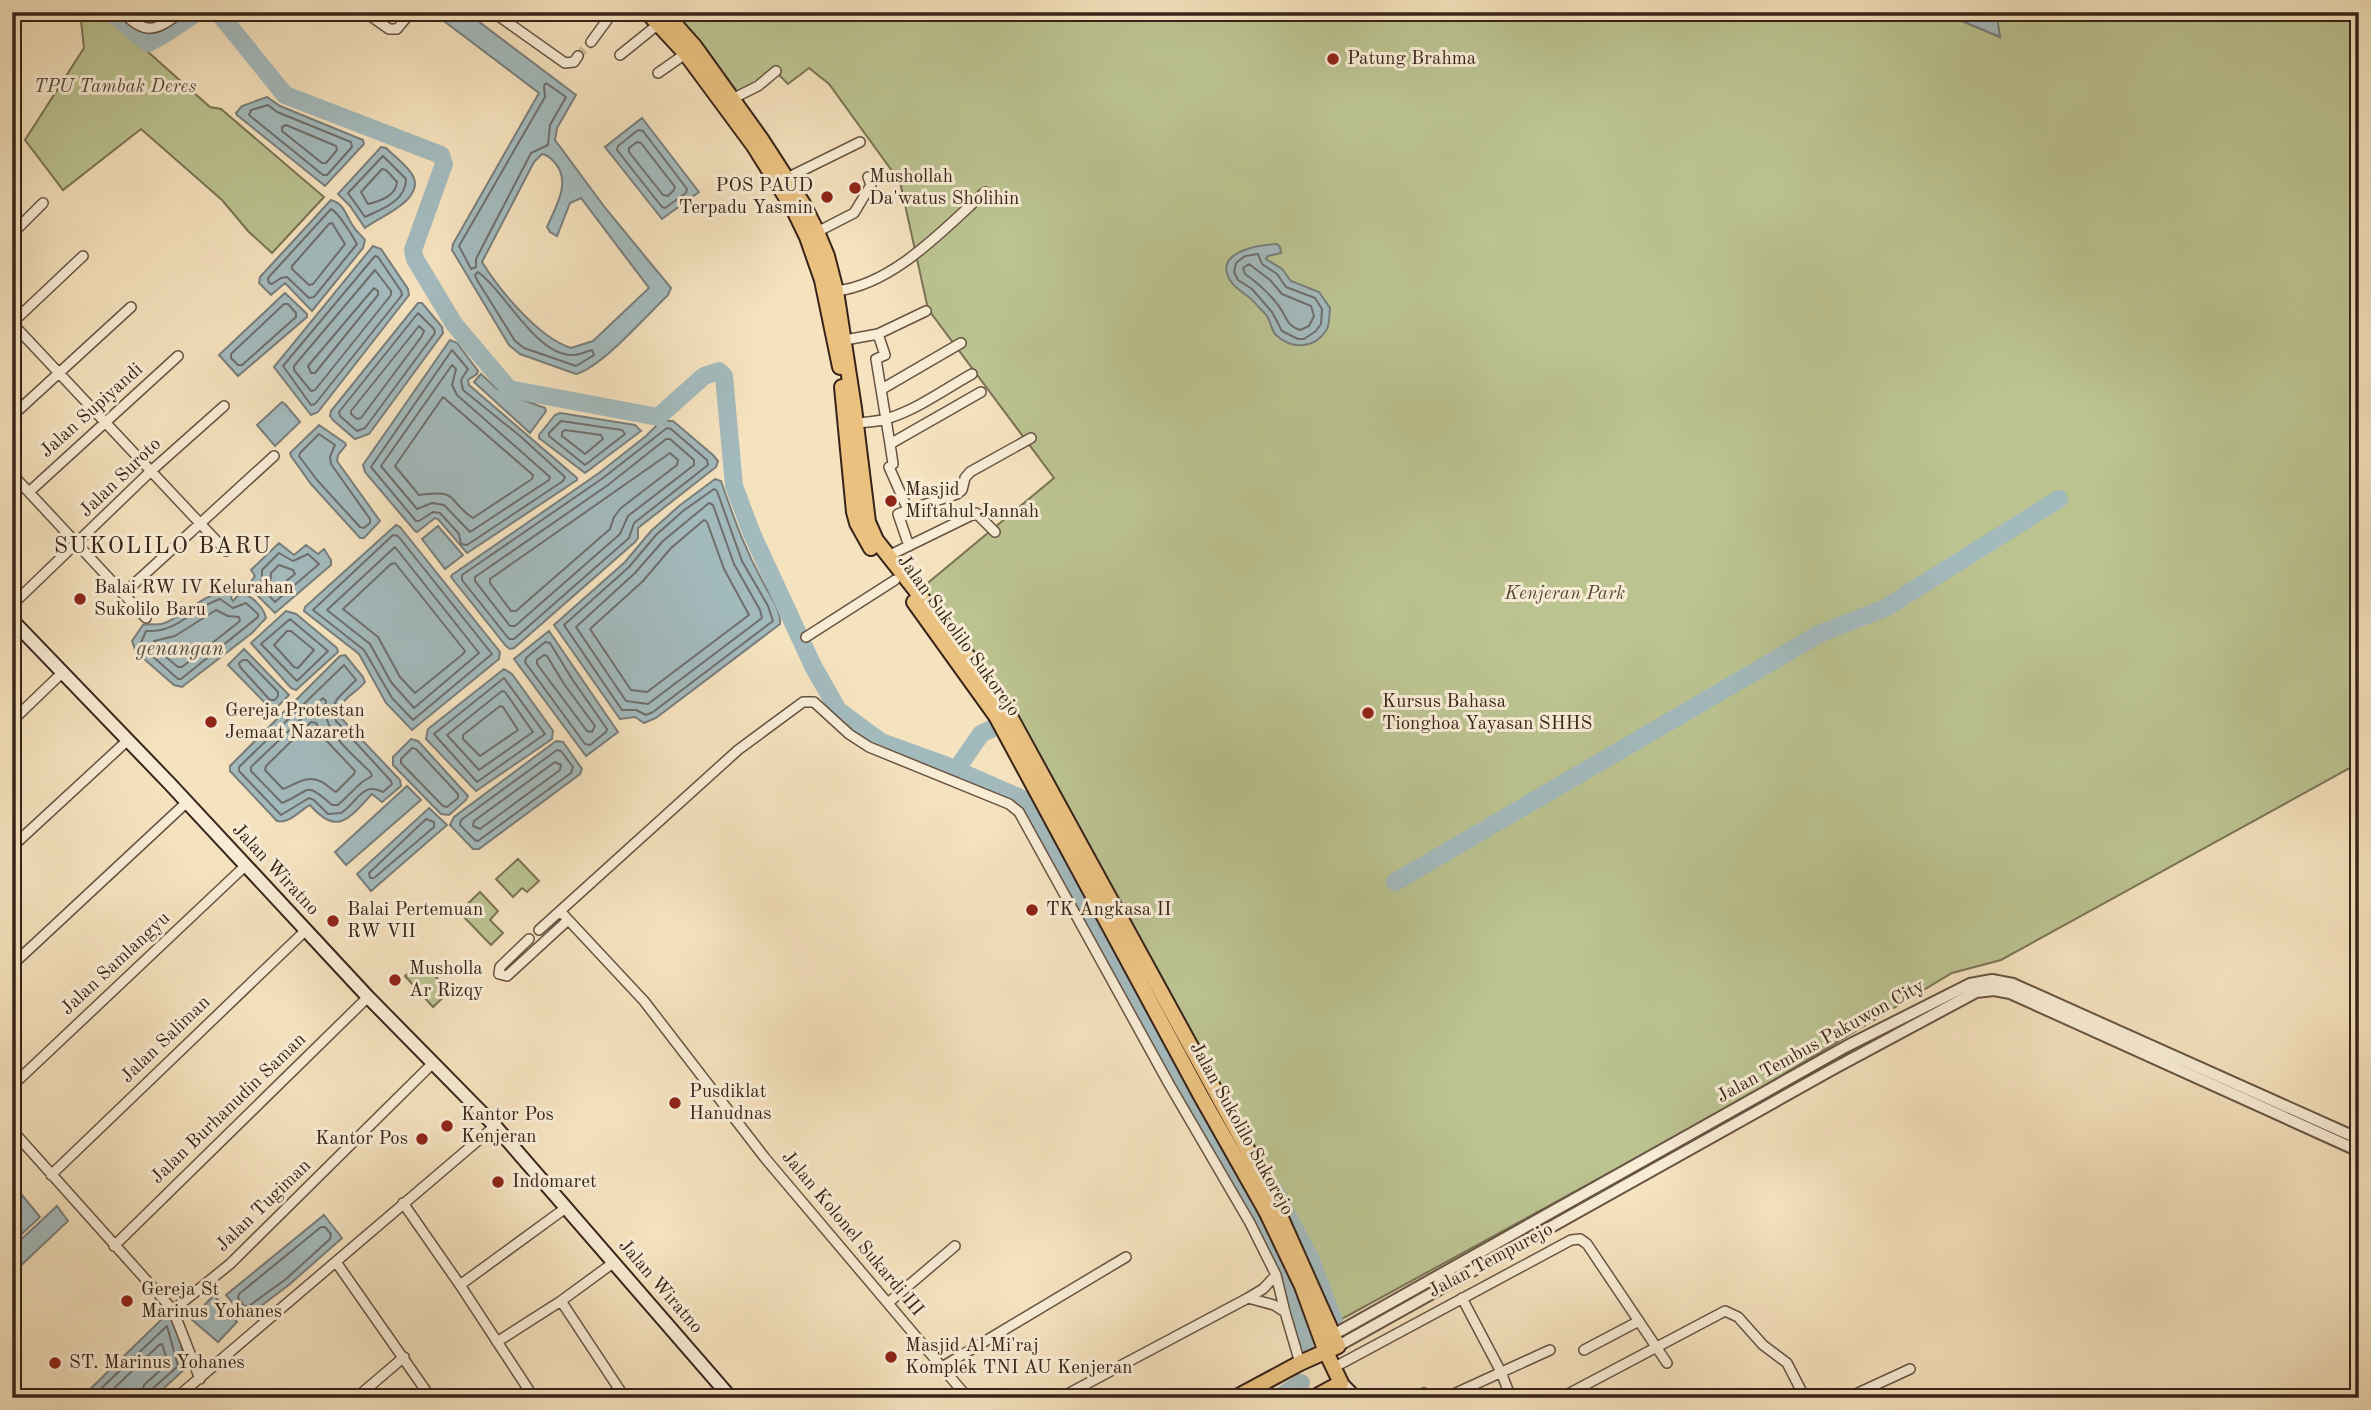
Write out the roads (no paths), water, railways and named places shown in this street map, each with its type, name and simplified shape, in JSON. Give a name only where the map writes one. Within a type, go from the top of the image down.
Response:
[{"type":"main road","name":"Jalan Sukolilo Sukorejo","points":[[647,12],[663,17],[732,99],[757,143],[788,177],[818,232],[835,286],[861,422],[868,522],[872,542],[891,555],[945,626],[1001,713],[1264,1180],[1330,1344]]},
{"type":"main road","name":"Jalan Sukolilo Sukorejo","points":[[846,340],[843,394],[857,523],[895,580],[1001,713]]},
{"type":"main road","name":"Jalan Wiratno","points":[[12,620],[128,740],[305,931],[495,1126],[731,1398]]},
{"type":"main road","name":"Jalan Sukolilo Sukorejo","points":[[1021,751],[1200,1096],[1266,1211],[1330,1344]]},
{"type":"main road","points":[[1200,1096],[1214,1088]]},
{"type":"main road","points":[[1235,1398],[1330,1344],[1333,1368],[1340,1383],[1356,1398]]},
{"type":"main road","points":[[1313,1398],[1340,1383]]},
{"type":"street","points":[[122,12],[136,26],[147,29],[160,27],[181,12]]},
{"type":"street","points":[[365,12],[389,29],[397,29],[411,12]]},
{"type":"street","points":[[493,12],[565,62],[575,62],[578,55]]},
{"type":"street","points":[[591,42],[613,12]]},
{"type":"street","points":[[620,55],[663,17]]},
{"type":"street","points":[[658,73],[690,50]]},
{"type":"street","points":[[732,99],[758,86],[776,71]]},
{"type":"street","points":[[788,177],[860,142]]},
{"type":"street","points":[[818,232],[854,213],[872,184],[868,177]]},
{"type":"street","points":[[835,286],[876,280],[927,245],[985,192]]},
{"type":"street","points":[[12,234],[43,203]]},
{"type":"street","points":[[83,256],[12,323],[226,551]]},
{"type":"street","points":[[12,416],[131,307]]},
{"type":"street","points":[[846,340],[878,334],[926,311]]},
{"type":"street","points":[[878,334],[885,355],[876,359],[893,464],[889,467],[908,510]]},
{"type":"street","points":[[882,388],[961,344]]},
{"type":"street","name":"Jalan Supiyandi","points":[[29,492],[178,356]]},
{"type":"street","points":[[861,422],[887,419],[922,403],[972,373]]},
{"type":"street","points":[[890,444],[981,392]]},
{"type":"street","name":"Jalan Suroto","points":[[12,605],[151,471],[224,406]]},
{"type":"street","points":[[909,546],[898,514],[957,494],[962,490],[965,478],[970,472],[1031,438]]},
{"type":"street","points":[[123,594],[274,456]]},
{"type":"street","points":[[12,474],[146,618]]},
{"type":"street","points":[[891,555],[976,513],[995,532]]},
{"type":"street","points":[[806,637],[895,580]]},
{"type":"street","points":[[12,721],[63,672]]},
{"type":"street","points":[[539,930],[737,750],[793,708],[810,701],[869,747],[1009,804],[1019,812],[1169,1084],[1244,1212],[1276,1275],[1300,1363]]},
{"type":"street","points":[[12,847],[128,740]]},
{"type":"street","points":[[12,965],[186,803]]},
{"type":"street","name":"Jalan Samlangyu","points":[[12,1086],[244,867]]},
{"type":"street","name":"Jalan Kolonel Sukardi III","points":[[560,911],[643,1001],[765,1158],[968,1398]]},
{"type":"street","points":[[529,939],[500,967],[498,972],[501,976],[507,976],[568,920]]},
{"type":"street","name":"Jalan Saliman","points":[[51,1175],[305,931]]},
{"type":"street","name":"Jalan Tembus Pakuwon City","points":[[1330,1344],[1847,1046],[1970,984],[1992,980],[2013,984],[2359,1139]]},
{"type":"street","name":"Jalan Tembus Pakuwon City","points":[[1330,1344],[1976,992],[1994,990],[2010,993],[2359,1151]]},
{"type":"street","name":"Jalan Burhanudin Saman","points":[[114,1245],[368,997]]},
{"type":"street","name":"Jalan Tugiman","points":[[173,1310],[230,1264],[433,1063]]},
{"type":"street","points":[[176,1398],[495,1126]]},
{"type":"street","points":[[12,1130],[173,1310],[200,1379]]},
{"type":"street","points":[[403,1203],[534,1398]]},
{"type":"street","points":[[460,1285],[567,1207]]},
{"type":"street","name":"Jalan Tempurejo","points":[[1333,1368],[1571,1240],[1580,1239],[1587,1244],[1639,1321]]},
{"type":"street","points":[[888,1303],[956,1246]]},
{"type":"street","points":[[942,1367],[1126,1257]]},
{"type":"street","points":[[336,1262],[431,1398]]},
{"type":"street","points":[[497,1342],[561,1301],[613,1262]]},
{"type":"street","points":[[1060,1398],[1248,1298],[1263,1289],[1276,1275]]},
{"type":"street","points":[[1248,1298],[1274,1305],[1285,1312]]},
{"type":"street","points":[[1462,1298],[1501,1372],[1511,1398]]},
{"type":"street","points":[[561,1301],[625,1398]]},
{"type":"street","points":[[1569,1394],[1725,1311],[1731,1312],[1763,1345],[1787,1363],[1805,1398]]},
{"type":"street","points":[[1584,1350],[1639,1321],[1667,1363]]},
{"type":"street","points":[[1446,1398],[1550,1350]]},
{"type":"street","points":[[356,1398],[404,1357]]},
{"type":"street","points":[[1847,1398],[1910,1369]]},
{"type":"water","points":[[432,12],[466,12],[576,95],[557,128],[555,140],[606,209],[671,288],[668,295],[611,351],[576,374],[520,354],[509,345],[452,250],[539,93]],"holes":[[[542,154],[555,163],[562,178],[558,203],[547,227],[550,232],[557,236],[570,203],[581,198],[649,288],[593,341],[571,348],[546,334],[521,312],[482,262],[534,162]]]},
{"type":"water","points":[[1941,12],[1996,12],[2000,37]]},
{"type":"water","points":[[267,97],[280,106],[363,140],[364,144],[325,186],[237,115],[242,106]]},
{"type":"water","points":[[642,118],[699,192],[662,219],[605,147]]},
{"type":"water","points":[[381,147],[386,148],[408,169],[415,185],[413,193],[399,207],[365,228],[338,194]]},
{"type":"water","points":[[331,200],[342,207],[354,228],[365,240],[363,248],[312,311],[285,283],[271,295],[259,283],[260,277]]},
{"type":"water","points":[[1277,244],[1281,253],[1266,259],[1282,269],[1291,281],[1319,292],[1330,308],[1327,329],[1310,344],[1296,345],[1276,335],[1267,316],[1234,286],[1227,273],[1227,264],[1239,253],[1258,246]]},
{"type":"water","points":[[373,246],[381,249],[408,289],[409,295],[318,412],[311,415],[274,367]]},
{"type":"water","points":[[285,293],[307,317],[238,376],[219,355]]},
{"type":"water","points":[[418,303],[422,303],[442,327],[443,333],[369,434],[355,439],[333,420],[331,411]]},
{"type":"water","points":[[450,340],[457,343],[478,371],[468,380],[469,385],[577,478],[467,553],[438,519],[435,518],[415,531],[365,472],[363,465]]},
{"type":"water","points":[[481,374],[497,389],[545,408],[546,411],[530,433],[474,382]]},
{"type":"water","points":[[282,402],[300,422],[275,446],[257,425]]},
{"type":"water","points":[[560,413],[635,425],[641,431],[585,473],[539,438],[555,415]]},
{"type":"water","points":[[673,421],[713,455],[718,461],[716,467],[638,528],[635,542],[510,649],[452,575],[599,473],[658,424]]},
{"type":"water","points":[[319,425],[345,443],[337,461],[380,521],[364,538],[360,538],[311,484],[291,456],[290,453]]},
{"type":"water","points":[[715,479],[721,481],[748,552],[777,608],[780,624],[656,718],[644,723],[635,717],[620,719],[554,625],[625,562],[651,531]]},
{"type":"water","points":[[396,525],[500,652],[499,659],[412,730],[386,703],[359,654],[304,611],[305,607]]},
{"type":"water","points":[[438,526],[463,555],[445,569],[422,539]]},
{"type":"water","points":[[279,543],[294,555],[306,545],[318,554],[324,549],[331,565],[275,613],[248,586],[255,576],[251,570]]},
{"type":"water","name":"genangan","points":[[224,591],[233,592],[233,601],[240,593],[253,599],[266,618],[252,633],[182,687],[174,685],[136,652],[132,641],[143,625],[165,623],[208,597]]},
{"type":"water","points":[[286,611],[296,614],[337,648],[338,652],[296,690],[291,688],[251,643]]},
{"type":"water","points":[[549,631],[618,732],[586,756],[514,659]]},
{"type":"water","points":[[244,649],[289,695],[273,711],[228,665]]},
{"type":"water","points":[[345,655],[365,682],[344,701],[342,719],[400,780],[401,786],[382,802],[372,794],[350,816],[336,822],[320,815],[310,805],[290,819],[277,821],[230,771],[230,766],[340,656]]},
{"type":"water","points":[[504,669],[512,674],[553,731],[552,739],[476,791],[426,739],[428,729]]},
{"type":"water","points":[[411,739],[418,741],[468,796],[449,815],[441,814],[393,765],[393,757]]},
{"type":"water","points":[[556,741],[563,742],[582,769],[580,774],[479,849],[473,849],[450,825],[454,817]]},
{"type":"water","points":[[407,786],[421,800],[346,865],[335,852]]},
{"type":"water","points":[[429,808],[447,825],[371,891],[357,874]]},
{"type":"water","points":[[21,1194],[40,1217],[12,1243],[12,1201]]},
{"type":"water","points":[[57,1206],[68,1221],[13,1273],[12,1248]]},
{"type":"water","points":[[324,1215],[342,1238],[290,1284],[245,1318],[226,1295]]},
{"type":"water","points":[[214,1295],[237,1322],[218,1342],[191,1319]]},
{"type":"water","points":[[169,1314],[176,1323],[186,1368],[153,1398],[81,1398],[164,1317]]},
{"type":"waterway","points":[[111,12],[148,43],[198,12]]},
{"type":"waterway","points":[[218,12],[285,95],[441,155],[444,164],[413,250],[415,259],[454,324],[509,389],[658,417],[704,376],[719,371],[724,376],[734,486],[752,534],[813,666],[838,710],[881,742],[945,765],[1027,801],[1250,1199],[1285,1273],[1305,1348]]},
{"type":"waterway","points":[[1395,882],[1819,634],[1885,608],[2059,499]]},
{"type":"waterway","points":[[956,770],[981,734],[1011,719]]},
{"type":"waterway","points":[[1274,1190],[1310,1258],[1334,1321]]},
{"type":"waterway","points":[[1278,1398],[1301,1383]]},
{"type":"tunnel","points":[[578,56],[591,42]]},
{"type":"place","name":"Patung Brahma","points":[[1333,59]]},
{"type":"place","name":"Mushollah Da'watus Sholihin","points":[[855,188]]},
{"type":"place","name":"POS PAUD Terpadu Yasmin","points":[[827,197]]},
{"type":"place","name":"Masjid Miftahul Jannah","points":[[891,501]]},
{"type":"place","name":"Balai RW IV Kelurahan Sukolilo Baru","points":[[80,599]]},
{"type":"place","name":"Kursus Bahasa Tionghoa Yayasan SHHS","points":[[1368,713]]},
{"type":"place","name":"Gereja Protestan Jemaat Nazareth","points":[[211,722]]},
{"type":"place","name":"TK Angkasa II","points":[[1032,910]]},
{"type":"place","name":"Balai Pertemuan RW VII","points":[[333,921]]},
{"type":"place","name":"Musholla Ar Rizqy","points":[[395,980]]},
{"type":"place","name":"Pusdiklat Hanudnas","points":[[675,1103]]},
{"type":"place","name":"Kantor Pos Kenjeran","points":[[447,1126]]},
{"type":"place","name":"Kantor Pos","points":[[422,1139]]},
{"type":"place","name":"Indomaret","points":[[498,1182]]},
{"type":"place","name":"Gereja St Marinus Yohanes","points":[[127,1301]]},
{"type":"place","name":"Masjid Al Mi'raj Komplek TNI AU Kenjeran","points":[[891,1357]]},
{"type":"place","name":"ST. Marinus Yohanes","points":[[55,1363]]},
{"type":"district","name":"SUKOLILO BARU","points":[[163,546]]},
{"type":"park label","name":"TPU Tambak Deres","points":[[115,87]]},
{"type":"park label","name":"Kenjeran Park","points":[[1565,594]]}]
